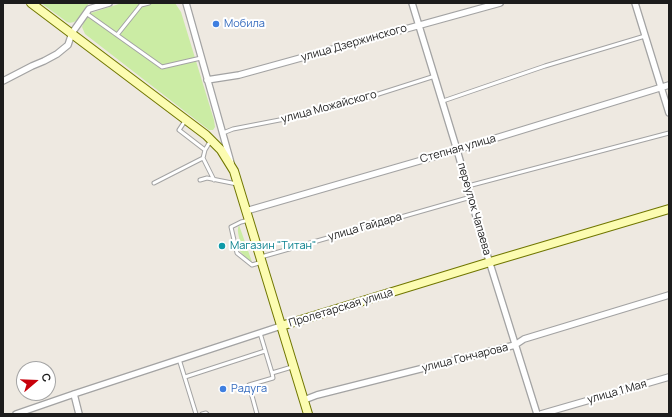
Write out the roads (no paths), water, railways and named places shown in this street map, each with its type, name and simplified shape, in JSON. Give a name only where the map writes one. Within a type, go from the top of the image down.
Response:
[{"type":"main road","points":[[31,3],[206,135],[221,150],[234,171],[308,414]]},
{"type":"main road","name":"Пролетарская улица","points":[[282,326],[669,209]]},
{"type":"street","points":[[3,81],[57,54],[68,45],[72,33],[88,11],[109,3]]},
{"type":"street","points":[[186,3],[234,171]]},
{"type":"street","name":"переулок Чапаева","points":[[412,3],[537,414]]},
{"type":"street","name":"улица Дзержинского","points":[[207,80],[239,75],[500,3]]},
{"type":"street","points":[[635,3],[669,113]]},
{"type":"street","name":"Степная улица","points":[[246,211],[457,150],[669,85]]},
{"type":"street","name":"улица Гончарова","points":[[304,400],[324,393],[515,345],[524,339],[669,295]]},
{"type":"street","name":"Пролетарская улица","points":[[16,414],[282,326]]},
{"type":"street","name":"улица 1 Мая","points":[[541,414],[669,377]]},
{"type":"street","points":[[74,394],[79,414]]},
{"type":"lane","points":[[94,3],[88,11],[117,35],[162,67],[201,58]]},
{"type":"lane","points":[[117,35],[142,5],[149,3]]},
{"type":"lane","points":[[443,101],[545,66],[646,36]]},
{"type":"lane","name":"улица Можайского","points":[[223,133],[233,129],[295,117],[344,105],[435,76]]},
{"type":"lane","points":[[186,120],[178,130],[205,150]]},
{"type":"lane","points":[[468,186],[669,133]]},
{"type":"lane","points":[[211,140],[205,150],[203,158],[214,180]]},
{"type":"lane","points":[[154,183],[203,158]]},
{"type":"lane","points":[[200,180],[207,178],[238,185]]},
{"type":"lane","name":"улица Гайдара","points":[[261,260],[471,197]]},
{"type":"lane","points":[[249,220],[240,222],[232,227],[237,253],[252,265],[261,260]]},
{"type":"lane","points":[[257,414],[249,385],[273,378],[260,333]]},
{"type":"lane","points":[[185,377],[265,351]]},
{"type":"lane","points":[[179,360],[196,414]]},
{"type":"lane","points":[[272,373],[294,366]]},
{"type":"lane","points":[[202,414],[207,414]]},
{"type":"place","name":"Мобила","points":[[216,24]]},
{"type":"place","name":"Магазин \"Титан\"","points":[[222,246]]},
{"type":"place","name":"Радуга","points":[[223,389]]}]
